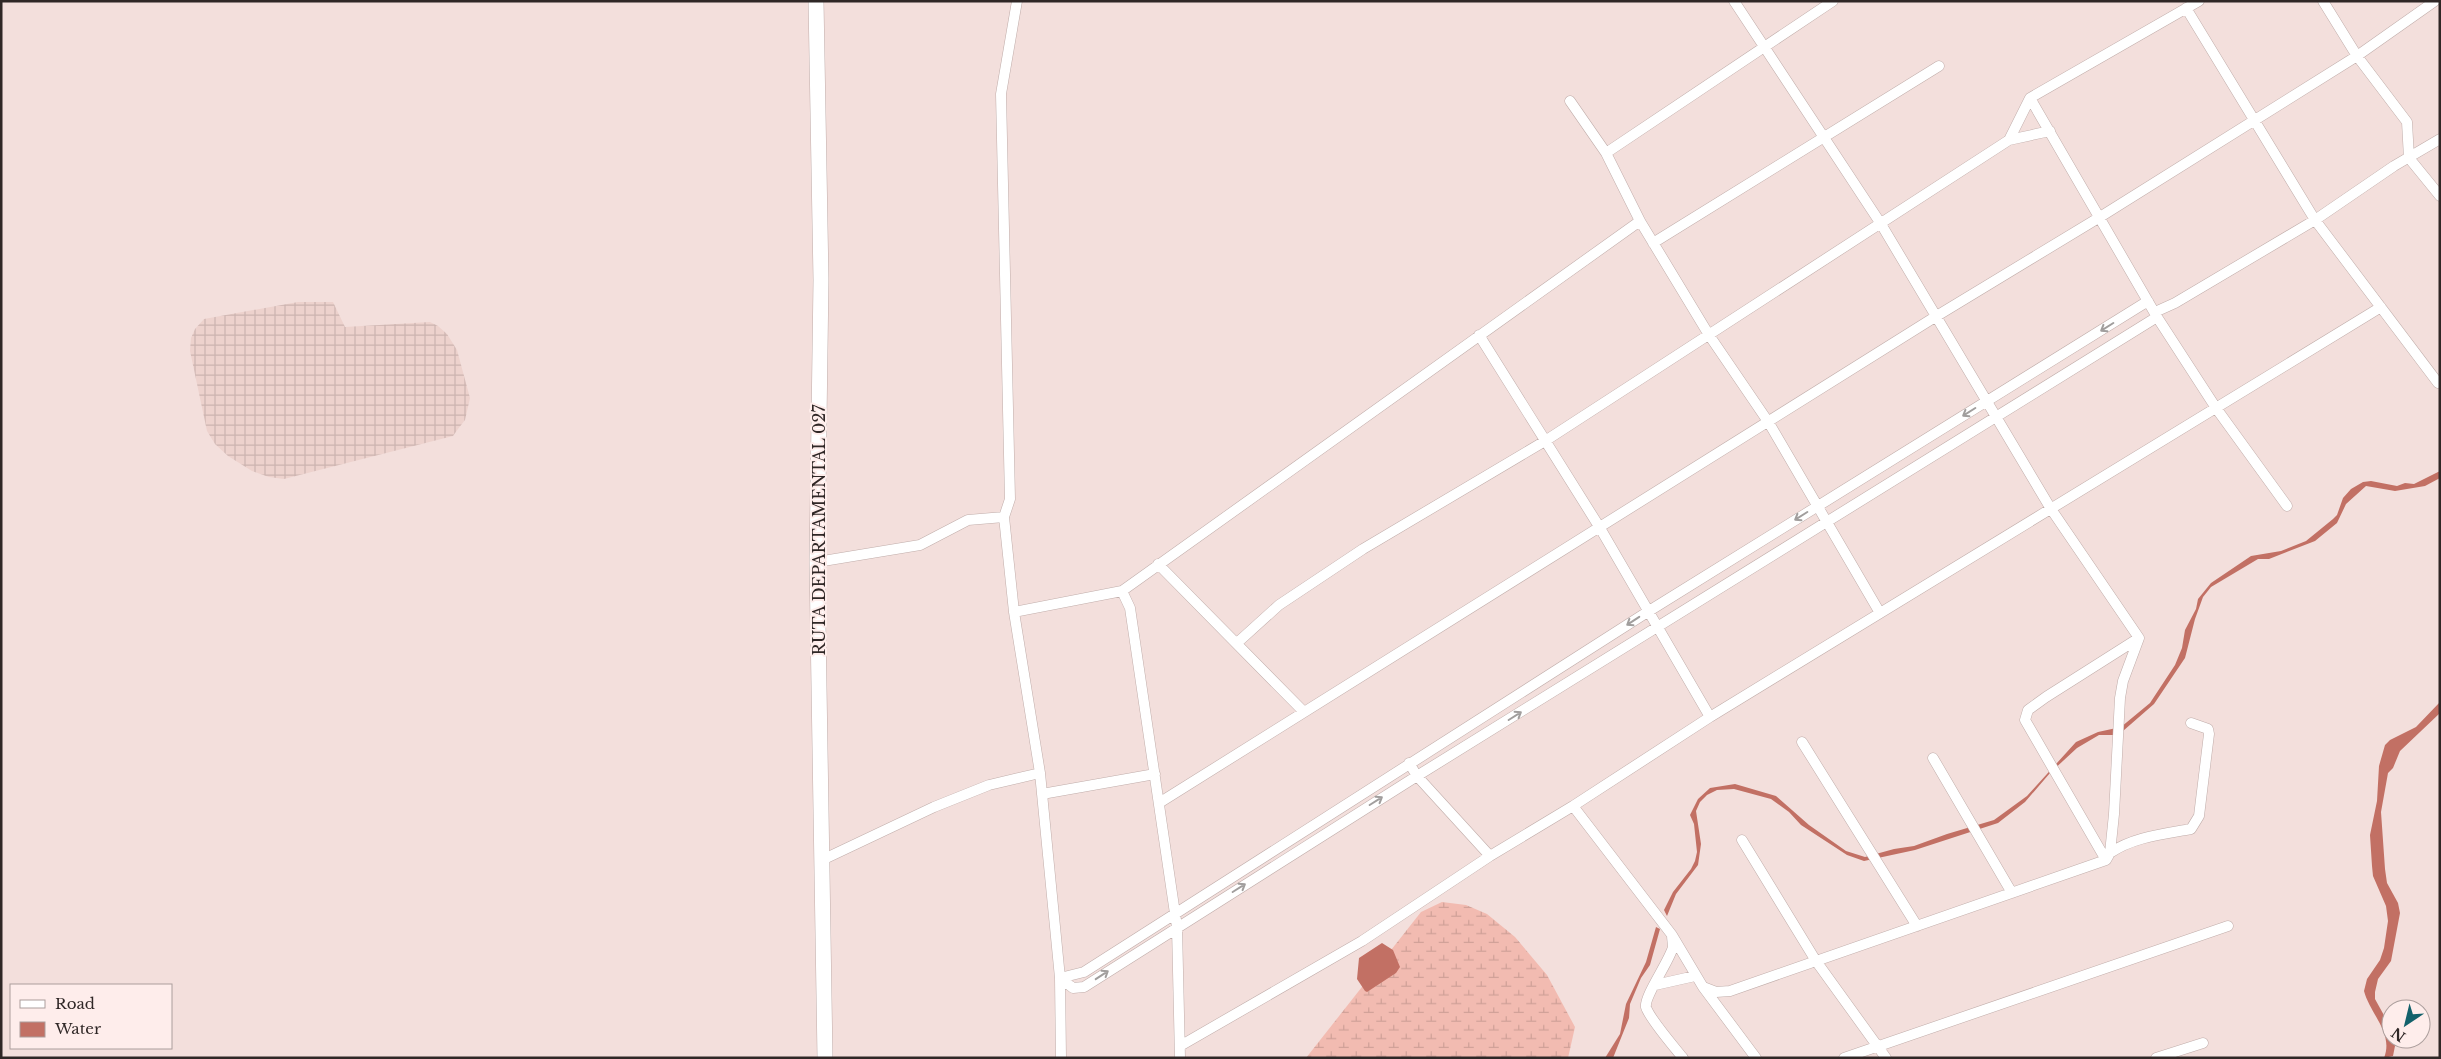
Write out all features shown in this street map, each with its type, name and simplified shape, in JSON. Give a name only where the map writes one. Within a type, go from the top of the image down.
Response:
[{"type":"main road","name":"RUTA DEPARTAMENTAL 027","points":[[816,1],[821,280],[817,562],[825,1058]]},
{"type":"street","points":[[1017,1],[1001,94],[1010,499],[1004,517],[1014,612],[1040,773],[1060,978],[1061,1058]]},
{"type":"street","points":[[1734,1],[1880,224],[2050,509],[2139,638]]},
{"type":"street","points":[[1606,153],[1833,1]]},
{"type":"street","points":[[2009,140],[2030,98],[2199,1]]},
{"type":"street","points":[[2323,1],[2357,56],[2408,122],[2409,158],[2440,196]]},
{"type":"street","points":[[1159,804],[1936,317],[2357,56],[2435,1]]},
{"type":"street","points":[[2186,8],[2253,121],[2315,220],[2438,383]]},
{"type":"street","points":[[1653,243],[1939,66]]},
{"type":"street","points":[[2030,98],[2156,314],[2216,408],[2287,506]]},
{"type":"street","points":[[1570,101],[1606,153],[1653,243],[1708,335],[1769,423],[1880,613]]},
{"type":"street","points":[[1237,643],[1279,606],[1363,549],[1546,441],[2009,140],[2050,131]]},
{"type":"street","points":[[1060,978],[1072,988],[1084,987],[1417,776],[1658,628],[2156,314],[2315,220],[2440,139]]},
{"type":"street","points":[[1014,612],[1122,591],[1640,221]]},
{"type":"street","points":[[1060,978],[1084,972],[1649,611],[2148,301]]},
{"type":"street","points":[[1180,1046],[1362,941],[1490,856],[1573,806],[1710,717],[2381,307]]},
{"type":"street","points":[[1479,335],[1600,528],[1710,717]]},
{"type":"street","points":[[817,562],[920,545],[968,520],[1004,517]]},
{"type":"street","points":[[1158,564],[1304,712]]},
{"type":"street","points":[[1122,591],[1130,608],[1177,927],[1180,1058]]},
{"type":"street","points":[[2108,856],[2024,720],[2028,710],[2046,697],[2139,638]]},
{"type":"street","points":[[2108,856],[2114,814],[2120,698],[2123,681],[2139,638]]},
{"type":"street","points":[[1703,987],[1716,992],[1730,991],[2012,893],[2108,856],[2120,846],[2191,829],[2196,824],[2209,734],[2208,729],[2191,722]]},
{"type":"street","points":[[1802,742],[1917,926]]},
{"type":"street","points":[[1933,758],[2012,893]]},
{"type":"street","points":[[1409,763],[1417,776],[1490,856]]},
{"type":"street","points":[[822,860],[934,806],[989,785],[1040,773]]},
{"type":"street","points":[[1042,794],[1155,774]]},
{"type":"street","points":[[1573,806],[1662,920],[1695,976],[1756,1058]]},
{"type":"street","points":[[1742,840],[1816,961],[1886,1058]]},
{"type":"street","points":[[1844,1058],[2228,926]]},
{"type":"street","points":[[1672,935],[1673,947],[1656,985],[1648,996],[1647,1009],[1683,1058]]},
{"type":"street","points":[[1656,985],[1695,976]]},
{"type":"street","points":[[2156,1058],[2203,1043]]},
{"type":"shaded area","points":[[298,302],[333,302],[345,327],[430,322],[438,326],[447,334],[457,350],[470,398],[465,420],[453,436],[284,479],[269,477],[252,471],[228,456],[215,444],[207,431],[190,351],[191,338],[195,329],[204,319]]},
{"type":"green space","points":[[1442,902],[1466,905],[1487,914],[1515,937],[1547,975],[1575,1027],[1568,1058],[1306,1058],[1421,912]]},
{"type":"water","points":[[2440,471],[2440,478],[2425,486],[2395,491],[2366,486],[2346,504],[2337,523],[2315,541],[2269,559],[2258,559],[2211,587],[2203,597],[2185,658],[2154,704],[2123,731],[2113,735],[2099,735],[2077,748],[2050,773],[2025,802],[1998,823],[1915,850],[1864,861],[1847,855],[1801,825],[1789,812],[1771,799],[1734,789],[1717,790],[1707,795],[1700,802],[1696,811],[1701,844],[1698,865],[1676,894],[1667,916],[1664,910],[1673,892],[1695,861],[1697,852],[1694,824],[1690,815],[1698,799],[1710,788],[1735,784],[1776,796],[1809,825],[1846,851],[1865,857],[1914,846],[1994,820],[2027,796],[2076,742],[2098,732],[2121,727],[2150,703],[2175,665],[2182,648],[2185,630],[2196,609],[2198,599],[2211,583],[2251,556],[2281,551],[2306,541],[2337,515],[2343,498],[2351,489],[2363,482],[2371,481],[2397,486],[2405,483],[2414,484]]},
{"type":"water","points":[[2440,702],[2440,713],[2400,751],[2393,768],[2388,773],[2381,812],[2385,869],[2387,883],[2398,903],[2400,913],[2391,961],[2378,979],[2375,992],[2375,999],[2381,1010],[2381,1026],[2364,991],[2367,979],[2380,960],[2384,948],[2388,921],[2386,906],[2373,876],[2370,835],[2377,801],[2379,766],[2385,745],[2390,740],[2416,727]]},
{"type":"water","points":[[1656,927],[1660,929],[1650,965],[1641,978],[1630,1004],[1629,1018],[1613,1058],[1605,1058],[1620,1034],[1626,1004],[1646,962]]},
{"type":"water","points":[[1382,943],[1393,950],[1400,967],[1396,973],[1367,992],[1357,979],[1359,958]]},
{"type":"water","points":[[2386,1049],[2394,1049],[2393,1056],[2384,1058]]}]
